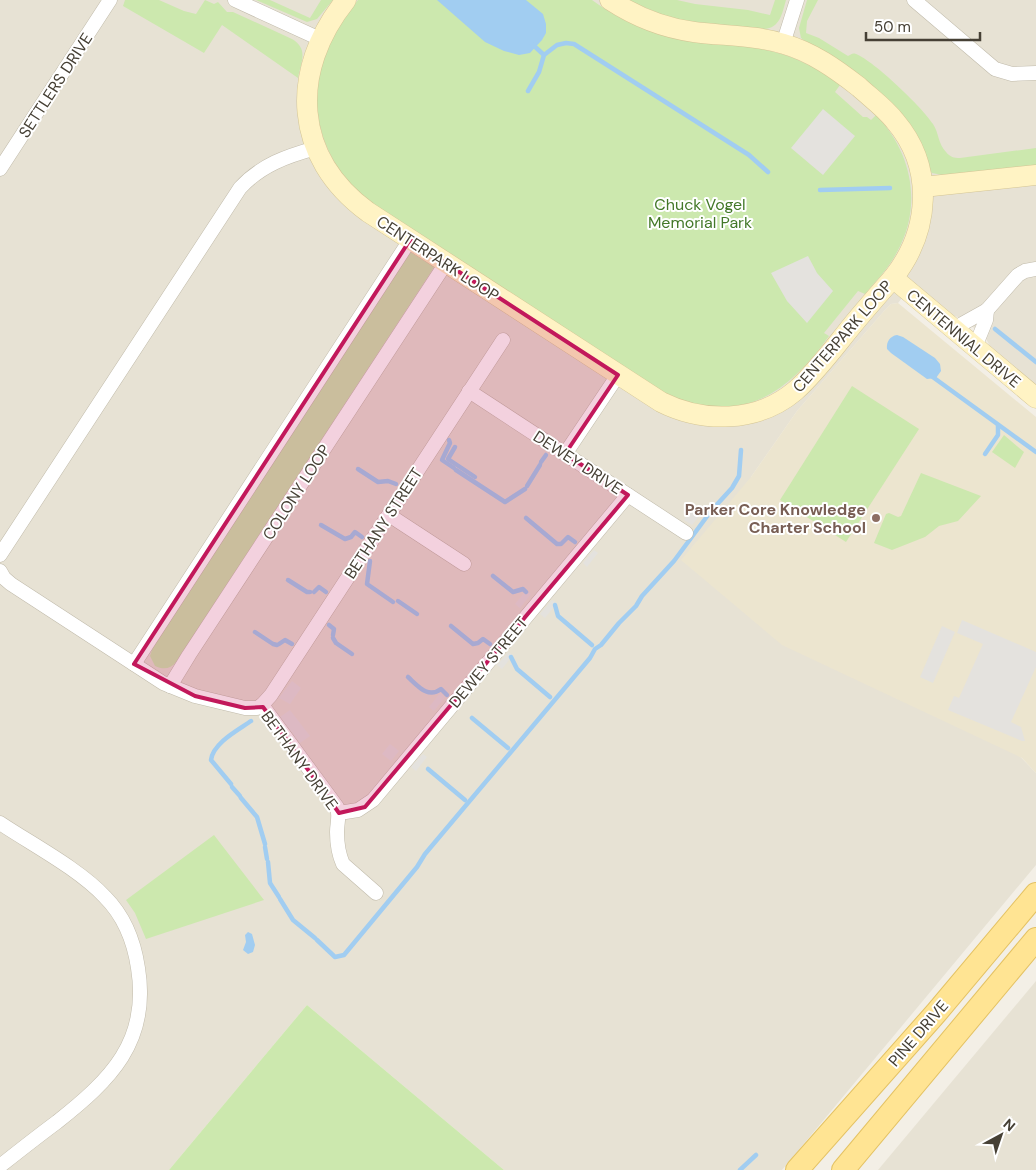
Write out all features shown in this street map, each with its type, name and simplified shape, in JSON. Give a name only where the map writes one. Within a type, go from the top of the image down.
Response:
[{"type":"main road","name":"PINE DRIVE","points":[[798,1170],[936,1013],[1036,894]]},
{"type":"main road","name":"PINE DRIVE","points":[[843,1170],[1036,938]]},
{"type":"street","name":"SETTLERS DRIVE","points":[[0,169],[110,0]]},
{"type":"street","points":[[235,0],[320,39]]},
{"type":"street","name":"CENTERPARK LOOP","points":[[346,0],[334,15],[320,39],[312,61],[307,90],[311,129],[316,148],[330,174],[349,197],[410,240],[661,402],[689,414],[709,417],[726,417],[760,410],[781,400],[803,384],[893,278],[907,256],[918,232],[922,210],[923,187],[917,160],[907,139],[886,111],[837,70],[810,54],[784,44],[757,38],[696,32],[668,27],[644,18],[610,0]]},
{"type":"street","points":[[784,44],[797,0]]},
{"type":"street","points":[[914,0],[995,69],[1012,74],[1036,72]]},
{"type":"street","points":[[0,555],[240,188],[253,175],[269,164],[316,148]]},
{"type":"street","points":[[923,187],[1036,175]]},
{"type":"street","points":[[134,664],[410,240]]},
{"type":"street","name":"COLONY LOOP","points":[[170,686],[446,263]]},
{"type":"street","points":[[953,329],[987,310],[1018,275],[1025,271],[1036,269]]},
{"type":"street","name":"CENTENNIAL DRIVE","points":[[893,278],[1036,398]]},
{"type":"street","points":[[975,347],[986,320],[987,310]]},
{"type":"street","name":"BETHANY STREET","points":[[262,705],[271,695],[503,340]]},
{"type":"street","points":[[565,454],[618,375]]},
{"type":"street","name":"DEWEY DRIVE","points":[[469,392],[686,533]]},
{"type":"street","name":"DEWEY STREET","points":[[339,814],[358,810],[373,800],[628,495]]},
{"type":"street","points":[[389,515],[464,564]]},
{"type":"street","points":[[0,571],[11,584],[170,686]]},
{"type":"street","name":"BETHANY DRIVE","points":[[170,686],[195,696],[245,708],[253,709],[262,705],[332,801],[339,814],[337,833],[342,861],[348,869],[376,893]]},
{"type":"street","points":[[0,823],[84,878],[107,898],[121,917],[131,938],[140,982],[140,1004],[133,1031],[123,1055],[109,1076],[85,1099],[5,1163]]},
{"type":"highlighted area","points":[[410,240],[618,375],[565,454],[628,495],[365,807],[339,813],[263,707],[245,708],[195,696],[134,664]]},
{"type":"shaded area","points":[[0,0],[1036,0],[1036,386],[991,348],[985,337],[962,318],[954,316],[914,283],[898,303],[891,304],[885,310],[797,411],[751,477],[1036,773],[1036,865],[782,1170],[504,1170],[307,1005],[169,1170],[0,1170]]},
{"type":"shaded area","points":[[823,109],[855,136],[823,175],[791,148]]},
{"type":"shaded area","points":[[808,256],[817,273],[833,291],[807,323],[787,301],[771,273]]},
{"type":"shaded area","name":"Parker Core Knowledge Charter School","points":[[898,303],[1036,417],[1036,773],[1022,758],[782,645],[681,560],[751,477],[797,411],[885,310],[891,304]]},
{"type":"shaded area","points":[[691,510],[699,516],[692,525],[684,520]]},
{"type":"shaded area","points":[[594,550],[598,553],[587,567],[583,563]]},
{"type":"shaded area","points":[[526,591],[531,594],[520,608],[515,604]]},
{"type":"shaded area","points":[[552,600],[557,603],[545,618],[540,614]]},
{"type":"shaded area","points":[[962,620],[1036,652],[1036,667],[1011,722],[1021,727],[1025,741],[948,710],[954,696],[959,698],[983,644],[957,633]]},
{"type":"shaded area","points":[[942,626],[955,632],[933,683],[920,677]]},
{"type":"shaded area","points":[[509,652],[513,655],[502,669],[497,665]]},
{"type":"shaded area","points":[[292,681],[301,688],[290,704],[279,698]]},
{"type":"shaded area","points":[[440,693],[445,697],[434,711],[429,707]]},
{"type":"shaded area","points":[[290,710],[310,736],[300,743],[280,717]]},
{"type":"shaded area","points":[[390,744],[399,751],[391,761],[382,754]]},
{"type":"shaded area","points":[[423,754],[427,757],[416,771],[411,767]]},
{"type":"shaded area","points":[[1036,981],[1036,1170],[878,1170]]},
{"type":"green space","points":[[125,0],[159,0],[196,14],[205,0],[214,4],[218,2],[227,12],[233,12],[297,43],[301,47],[302,52],[298,78],[222,25],[204,53],[123,6]]},
{"type":"green space","points":[[256,0],[270,0],[310,18],[321,0],[333,0],[317,19],[307,22]]},
{"type":"green space","name":"Chuck Vogel Memorial Park","points":[[358,0],[592,0],[614,15],[638,27],[663,35],[698,42],[768,50],[801,61],[840,85],[835,92],[863,117],[871,120],[876,115],[898,146],[910,180],[910,216],[905,234],[894,258],[882,274],[865,294],[858,291],[824,333],[829,336],[813,357],[779,389],[760,399],[740,405],[718,407],[695,404],[669,396],[377,207],[354,188],[342,173],[333,160],[322,133],[318,119],[317,89],[322,57],[326,48],[348,12]]},
{"type":"green space","points":[[628,0],[677,0],[770,15],[775,0],[786,0],[782,15],[777,23],[764,29],[686,21],[660,14]]},
{"type":"green space","points":[[807,0],[818,0],[807,21],[806,33],[819,38],[848,56],[856,54],[864,58],[886,75],[928,117],[935,127],[941,146],[949,155],[960,158],[1036,148],[1036,165],[942,175],[932,173],[913,130],[906,120],[801,38],[799,28]]},
{"type":"green space","points":[[410,252],[434,267],[431,272],[176,662],[167,668],[155,666],[150,656],[153,647]]},
{"type":"green space","points":[[852,386],[919,429],[846,542],[780,500]]},
{"type":"green space","points":[[1004,435],[1024,452],[1015,468],[992,452]]},
{"type":"green space","points":[[921,473],[981,496],[958,521],[939,526],[925,537],[892,550],[874,543],[886,514],[901,516]]},
{"type":"green space","points":[[214,835],[264,900],[146,939],[135,913],[126,900]]},
{"type":"green space","points":[[307,1005],[504,1170],[169,1170]]},
{"type":"water","points":[[437,0],[526,0],[543,14],[546,33],[530,53],[519,55],[504,51],[485,42]]},
{"type":"water","points":[[897,335],[935,358],[940,364],[941,371],[936,378],[927,379],[887,349],[889,340]]},
{"type":"water","points":[[248,932],[252,934],[255,945],[253,952],[248,954],[243,950],[246,942],[245,935]]},
{"type":"waterway","points":[[532,44],[544,55]]},
{"type":"waterway","points":[[528,91],[539,72],[544,55],[557,45],[574,44],[749,155],[768,172]]},
{"type":"waterway","points":[[820,190],[890,188]]},
{"type":"waterway","points":[[995,329],[1036,362]]},
{"type":"waterway","points":[[930,375],[1036,452]]},
{"type":"waterway","points":[[985,454],[998,435],[998,425]]},
{"type":"waterway","points":[[449,440],[450,443],[442,460],[454,468]]},
{"type":"waterway","points":[[455,447],[448,459],[475,477]]},
{"type":"waterway","points":[[317,940],[335,957],[344,955],[417,867],[425,854],[590,658],[595,649],[601,645],[636,606],[642,596],[674,561],[711,511],[732,488],[739,476],[741,450]]},
{"type":"waterway","points":[[541,462],[546,455]]},
{"type":"waterway","points":[[527,486],[540,465]]},
{"type":"waterway","points":[[358,469],[378,482],[388,481],[396,484]]},
{"type":"waterway","points":[[456,470],[505,502],[525,489]]},
{"type":"waterway","points":[[526,518],[557,544],[561,544],[568,537],[575,542]]},
{"type":"waterway","points":[[321,525],[345,539],[351,537],[355,532],[362,537]]},
{"type":"waterway","points":[[370,561],[367,584],[393,602]]},
{"type":"waterway","points":[[493,576],[513,592],[523,589],[526,592]]},
{"type":"waterway","points":[[288,580],[310,592]]},
{"type":"waterway","points":[[314,592],[319,587],[326,592]]},
{"type":"waterway","points":[[398,601],[417,614]]},
{"type":"waterway","points":[[555,605],[558,616],[592,645]]},
{"type":"waterway","points":[[329,625],[334,629],[333,635]]},
{"type":"waterway","points":[[451,626],[473,644],[483,639],[490,644]]},
{"type":"waterway","points":[[255,632],[277,645]]},
{"type":"waterway","points":[[333,638],[336,643],[352,654]]},
{"type":"waterway","points":[[279,644],[285,640],[292,644]]},
{"type":"waterway","points":[[511,657],[517,669],[550,697]]},
{"type":"waterway","points":[[408,677],[427,692],[432,693],[441,689],[447,695]]},
{"type":"waterway","points":[[472,718],[508,748]]},
{"type":"waterway","points":[[231,784],[211,760],[216,748],[221,743],[251,721]]},
{"type":"waterway","points":[[428,769],[465,800]]},
{"type":"waterway","points":[[232,787],[240,796]]},
{"type":"waterway","points":[[241,798],[257,817],[265,844]]},
{"type":"waterway","points":[[265,847],[267,859]]},
{"type":"waterway","points":[[268,862],[270,883],[279,897]]},
{"type":"waterway","points":[[280,899],[293,920],[315,938]]},
{"type":"waterway","points":[[740,1170],[756,1155]]},
{"type":"place","name":"Parker Core Knowledge Charter School","points":[[876,518]]}]
